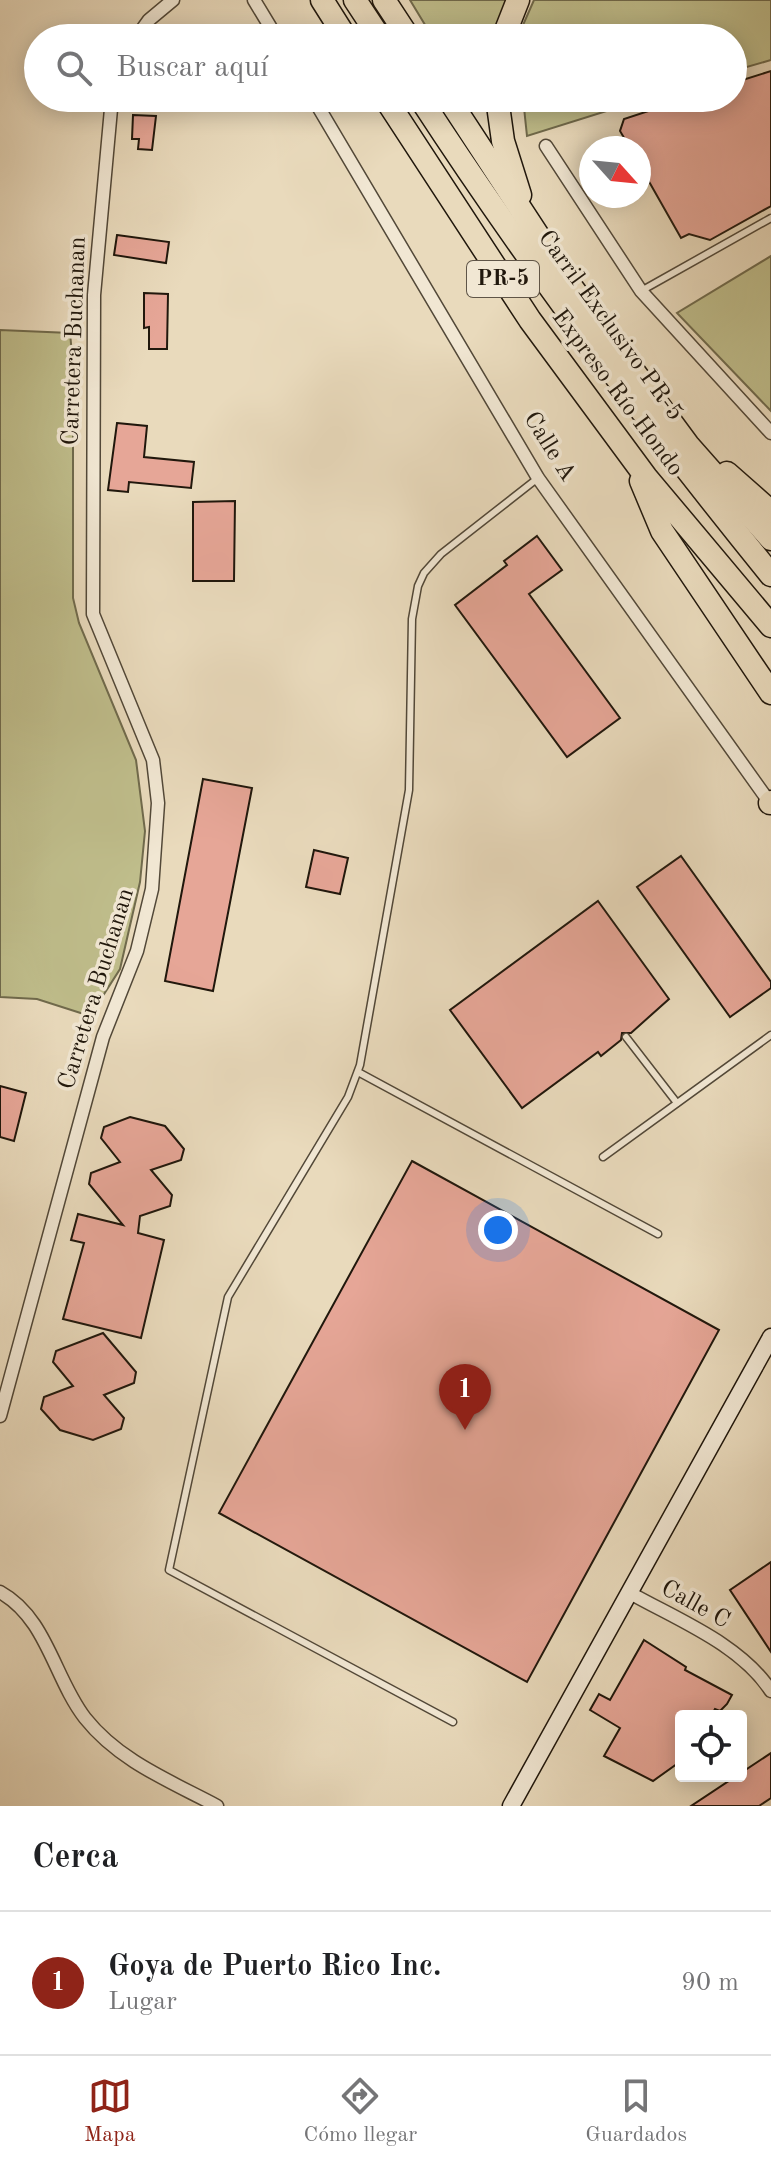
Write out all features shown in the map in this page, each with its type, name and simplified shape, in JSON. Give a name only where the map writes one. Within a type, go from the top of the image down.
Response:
[{"type":"highway","points":[[322,0],[337,24]]},
{"type":"highway","points":[[355,0],[371,24]]},
{"type":"highway","points":[[384,0],[400,24]]},
{"type":"highway","points":[[509,24],[518,0]]},
{"type":"highway","name":"Expreso Río Hondo","points":[[394,112],[530,320],[629,454],[771,626]]},
{"type":"highway","name":"Carril Exclusivo PR-5","points":[[429,112],[555,298],[671,452],[771,575]]},
{"type":"highway","name":"Expreso Río Hondo","points":[[457,112],[573,289],[688,445],[771,539]]},
{"type":"highway","points":[[499,112],[503,141],[527,219]]},
{"type":"highway","points":[[688,445],[738,481],[771,512]]},
{"type":"highway","points":[[629,454],[662,531],[771,693]]},
{"type":"street","points":[[254,0],[269,24]]},
{"type":"street","points":[[146,24],[170,1]]},
{"type":"street","name":"Carretera Buchanan","points":[[0,1416],[103,1037],[137,951],[152,889],[158,803],[153,760],[93,614],[94,295],[111,112]]},
{"type":"street","name":"Calle A","points":[[321,112],[538,478],[771,803]]},
{"type":"street","points":[[546,146],[641,291],[771,433]]},
{"type":"street","points":[[511,1806],[771,1337]]},
{"type":"street","points":[[0,1592],[19,1602],[84,1717],[123,1757],[217,1806]]},
{"type":"street","name":"Calle C","points":[[630,1593],[729,1649],[762,1678],[771,1691]]},
{"type":"lane","points":[[641,291],[771,218]]},
{"type":"lane","points":[[453,1722],[169,1570],[228,1297],[348,1097],[358,1072],[409,790],[412,619],[418,586],[424,573],[441,554],[538,478]]},
{"type":"lane","points":[[603,1157],[771,1035]]},
{"type":"lane","points":[[626,1037],[677,1103]]},
{"type":"lane","points":[[358,1072],[658,1234]]},
{"type":"shaded area","points":[[410,0],[513,0],[502,24],[425,24]]},
{"type":"shaded area","points":[[534,0],[771,0],[771,60],[747,67],[747,24],[523,24]]},
{"type":"shaded area","points":[[524,112],[603,112],[527,136]]},
{"type":"shaded area","points":[[771,256],[771,411],[677,313]]},
{"type":"shaded area","points":[[0,330],[70,333],[78,417],[73,420],[73,598],[79,623],[136,760],[145,831],[140,882],[120,969],[90,1016],[37,999],[0,997]]},
{"type":"building","points":[[771,71],[771,206],[710,240],[689,234],[681,238],[651,185],[651,136],[623,136],[620,131],[624,119],[645,112],[747,112],[747,79]]},
{"type":"building","points":[[133,115],[156,116],[152,150],[138,149],[139,139],[132,139]]},
{"type":"building","points":[[117,235],[169,242],[166,263],[114,255]]},
{"type":"building","points":[[144,293],[168,294],[167,349],[149,349],[149,327],[144,328]]},
{"type":"building","points":[[117,423],[147,426],[144,457],[194,462],[191,488],[129,482],[128,492],[108,490]]},
{"type":"building","points":[[235,501],[234,581],[193,581],[193,502]]},
{"type":"building","points":[[537,536],[562,570],[529,594],[620,718],[567,757],[455,605],[507,565],[504,561]]},
{"type":"building","points":[[203,779],[252,788],[213,991],[165,981]]},
{"type":"building","points":[[314,850],[348,858],[340,894],[306,887]]},
{"type":"building","points":[[681,856],[771,982],[771,988],[730,1017],[637,887]]},
{"type":"building","points":[[598,901],[669,999],[631,1033],[622,1033],[621,1040],[601,1056],[598,1052],[522,1108],[450,1010]]},
{"type":"building","points":[[0,1086],[26,1093],[14,1141],[0,1137]]},
{"type":"building","points":[[130,1117],[165,1126],[184,1149],[181,1160],[151,1170],[172,1195],[170,1206],[140,1216],[138,1233],[164,1240],[141,1338],[63,1319],[84,1243],[71,1240],[78,1214],[123,1225],[89,1184],[91,1173],[120,1162],[101,1138],[104,1127]]},
{"type":"building","points":[[412,1161],[719,1330],[527,1682],[219,1513]]},
{"type":"building","points":[[103,1333],[136,1372],[134,1383],[104,1395],[124,1418],[121,1429],[93,1440],[60,1430],[41,1409],[44,1397],[73,1386],[53,1362],[56,1351]]},
{"type":"building","points":[[771,1562],[771,1652],[730,1590]]},
{"type":"building","points":[[644,1640],[686,1667],[685,1670],[732,1695],[721,1710],[675,1710],[675,1765],[653,1781],[604,1756],[620,1728],[590,1710],[599,1694],[610,1700]]},
{"type":"building","points":[[771,1753],[771,1798],[759,1806],[691,1806],[727,1782],[747,1782],[747,1769]]},
{"type":"place","name":"Goya de Puerto Rico Inc.","points":[[465,1430]]}]
